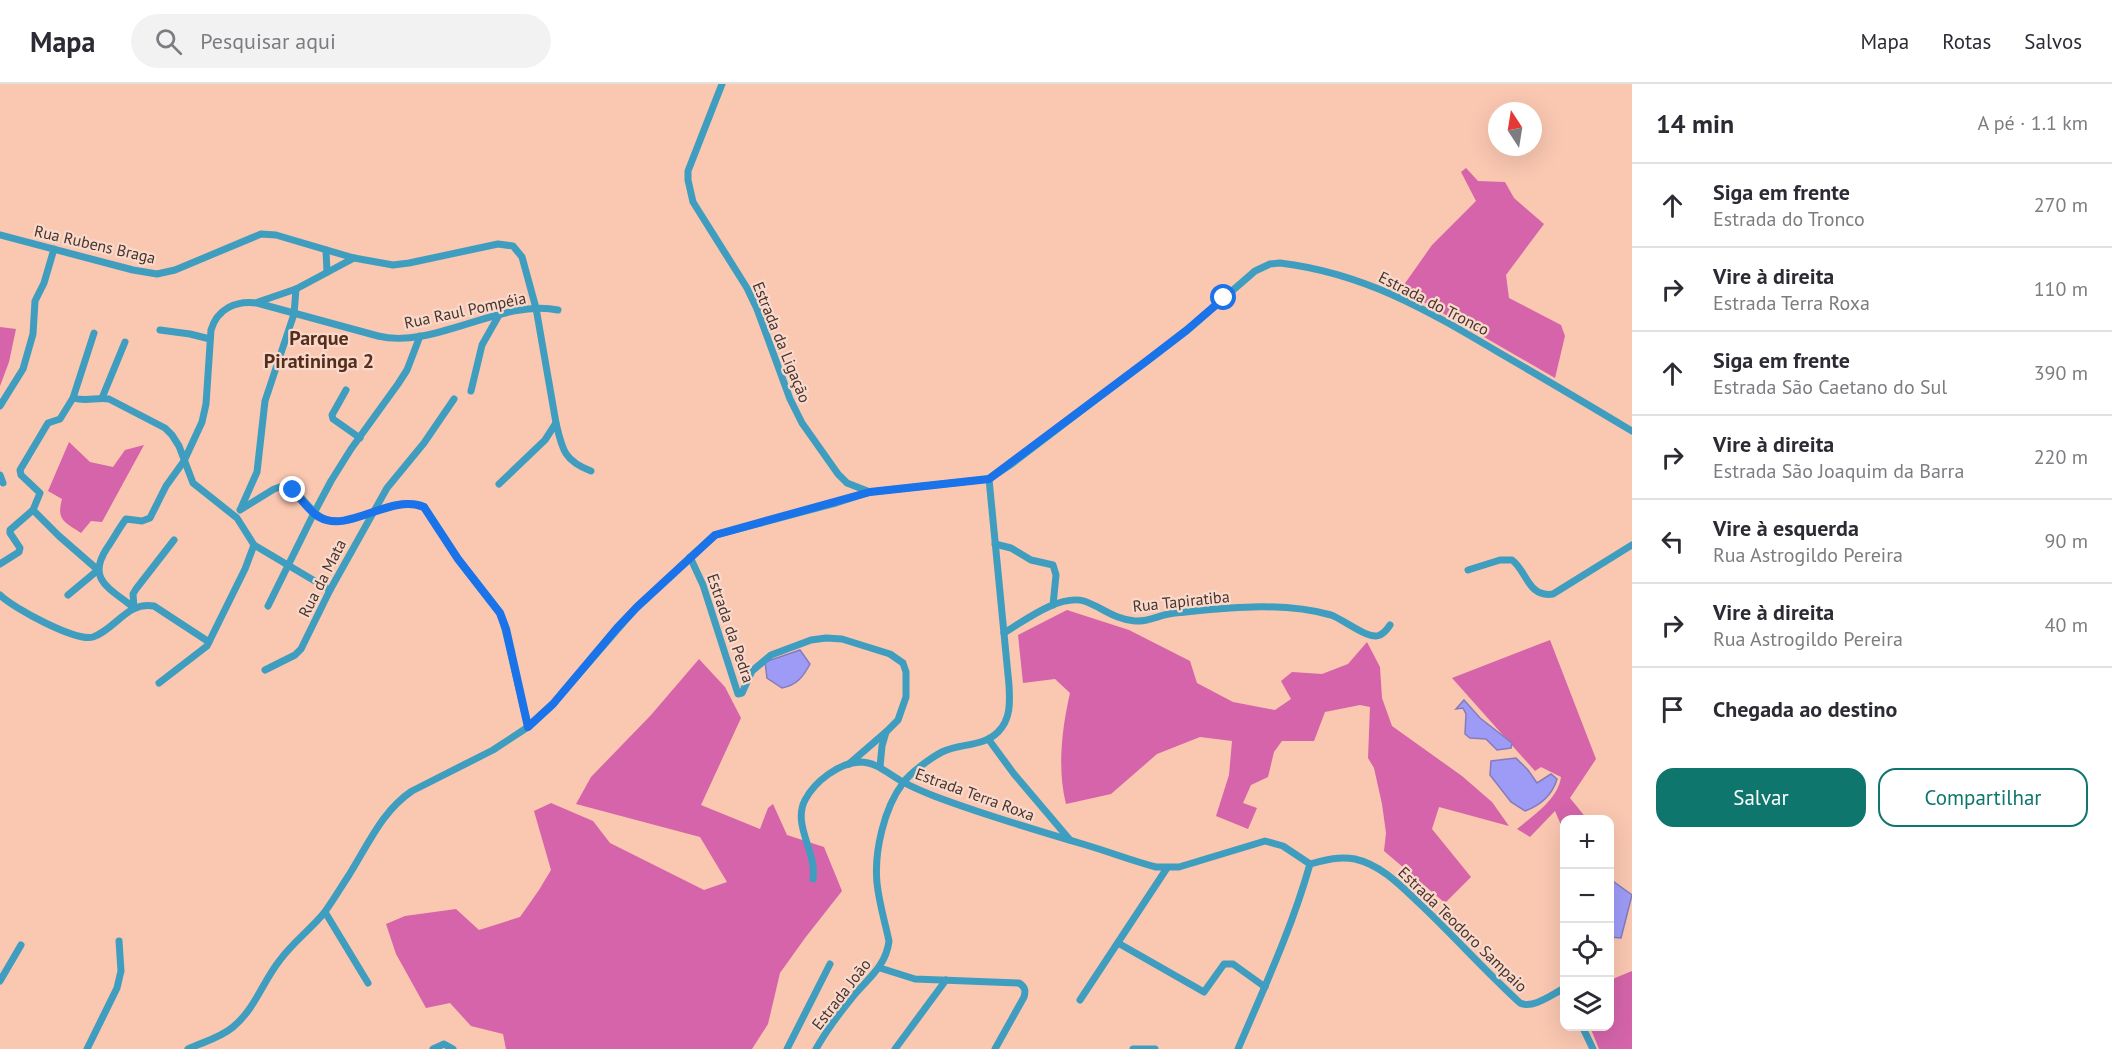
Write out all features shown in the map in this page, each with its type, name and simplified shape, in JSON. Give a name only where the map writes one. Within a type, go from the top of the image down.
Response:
[{"type":"street","name":"Estrada da Ligação","points":[[722,84],[688,171],[693,202],[758,309],[790,399],[808,433],[827,461],[847,483],[870,492]]},
{"type":"street","name":"Rua Rubens Braga","points":[[0,235],[133,270],[158,274],[175,270],[261,234],[276,235],[354,258],[393,265],[506,244],[519,251],[522,257],[536,308],[562,446],[575,465],[591,471]]},
{"type":"street","points":[[0,406],[23,369],[33,334],[34,301],[44,283],[54,249]]},
{"type":"street","points":[[326,250],[327,272]]},
{"type":"street","points":[[257,303],[296,289],[354,258]]},
{"type":"street","name":"Estrada do Tronco","points":[[989,479],[1187,330],[1255,271],[1270,264],[1280,263],[1355,279],[1402,299],[1449,323],[1632,431]]},
{"type":"street","points":[[237,518],[257,472],[265,401],[294,314],[296,289]]},
{"type":"street","name":"Rua Raul Pompéia","points":[[98,570],[100,559],[126,519],[142,521],[150,518],[166,486],[184,461],[204,413],[213,323],[225,310],[245,301],[257,303],[385,338],[420,336],[499,315],[536,308],[558,310]]},
{"type":"street","points":[[471,392],[482,345],[499,315]]},
{"type":"street","points":[[160,330],[210,339]]},
{"type":"street","points":[[0,564],[19,552],[20,548],[10,530],[33,510],[40,493],[21,475],[20,470],[48,423],[60,419],[73,398],[94,333]]},
{"type":"street","points":[[268,606],[314,513],[360,438],[398,384],[420,336]]},
{"type":"street","points":[[102,398],[125,342]]},
{"type":"street","points":[[346,390],[332,415],[333,419],[360,438]]},
{"type":"street","points":[[73,398],[88,401],[102,398],[114,401],[165,428],[179,446],[189,477],[198,489],[237,518],[254,544],[330,590]]},
{"type":"street","name":"Rua da Mata","points":[[265,670],[302,649],[330,590],[374,510],[395,476],[424,443],[454,399]]},
{"type":"street","points":[[499,484],[545,440],[556,423]]},
{"type":"street","points":[[0,474],[3,483]]},
{"type":"street","points":[[188,1049],[233,1028],[250,1008],[279,961],[325,912],[391,808],[412,791],[493,750],[528,727],[553,704],[624,621],[715,535],[870,492],[989,479],[1010,693],[1009,710],[999,730],[989,740],[1014,774],[1071,841]]},
{"type":"street","points":[[240,510],[283,486],[293,490],[314,513],[323,519],[336,521],[374,510],[408,504],[424,507],[458,559],[500,613],[506,629],[528,727]]},
{"type":"street","points":[[33,510],[98,570],[105,584],[134,608]]},
{"type":"street","points":[[134,608],[133,594],[174,540]]},
{"type":"street","points":[[159,683],[207,646],[254,544]]},
{"type":"street","points":[[995,544],[1011,548],[1031,560],[1053,565],[1056,575],[1053,605]]},
{"type":"street","points":[[1468,570],[1500,560],[1512,560],[1520,568],[1528,584],[1540,593],[1553,594],[1632,545]]},
{"type":"street","name":"Estrada da Pedra","points":[[690,557],[703,585],[738,694],[742,693],[752,671],[771,655],[811,640],[842,639],[890,654],[903,663],[906,672],[903,709],[898,720],[886,732],[880,767]]},
{"type":"street","points":[[68,595],[98,570]]},
{"type":"street","points":[[0,595],[12,605],[79,637],[87,638],[101,633],[134,608],[147,605],[154,606],[208,642]]},
{"type":"street","name":"Rua Tapiratiba","points":[[1004,633],[1053,605],[1073,600],[1084,601],[1112,616],[1137,621],[1150,620],[1164,614],[1263,607],[1302,608],[1333,616],[1375,636],[1380,635],[1390,625]]},
{"type":"street","points":[[813,879],[815,867],[801,821],[803,805],[811,790],[823,779],[849,764],[886,732]]},
{"type":"street","name":"Estrada Terra Roxa","points":[[989,740],[944,751],[931,758],[903,782],[994,818],[1138,863],[1167,868],[1196,863],[1265,841],[1283,846],[1310,864]]},
{"type":"street","points":[[849,764],[868,763],[880,767],[903,782]]},
{"type":"street","name":"Estrada João","points":[[816,1049],[842,1010],[880,968],[886,958],[890,941],[877,881],[877,857],[880,835],[903,782]]},
{"type":"street","name":"Estrada Teodoro Sampaio","points":[[1310,864],[1334,858],[1346,858],[1357,860],[1389,876],[1437,920],[1520,1003],[1533,1004],[1560,992]]},
{"type":"street","points":[[1238,1049],[1296,909],[1310,864]]},
{"type":"street","points":[[1080,1000],[1167,868]]},
{"type":"street","points":[[325,912],[368,983]]},
{"type":"street","points":[[87,1049],[117,988],[121,971],[119,941]]},
{"type":"street","points":[[1118,943],[1204,992],[1224,964],[1233,964],[1265,987]]},
{"type":"street","points":[[0,981],[21,945]]},
{"type":"street","points":[[787,1049],[830,964]]},
{"type":"street","points":[[880,968],[915,979],[1013,982],[1024,986],[1026,991],[1024,997],[995,1049]]},
{"type":"street","points":[[895,1049],[946,980]]},
{"type":"street","points":[[1584,1031],[1593,1049]]},
{"type":"street","points":[[433,1049],[444,1044],[453,1049]]},
{"type":"street","points":[[1133,1049],[1155,1049]]},
{"type":"shaded area","points":[[1466,168],[1478,181],[1505,182],[1514,198],[1544,224],[1506,275],[1509,298],[1561,325],[1565,336],[1555,378],[1401,289],[1432,245],[1476,201],[1461,172]]},
{"type":"shaded area","points":[[0,327],[16,329],[9,362],[0,386]]},
{"type":"shaded area","points":[[69,442],[90,462],[113,467],[125,450],[144,445],[102,522],[91,521],[81,533],[63,520],[60,512],[62,499],[48,491]]},
{"type":"shaded area","points":[[1067,610],[1129,630],[1190,661],[1197,683],[1233,702],[1275,710],[1291,699],[1281,681],[1292,672],[1322,674],[1348,664],[1367,642],[1380,667],[1382,698],[1392,726],[1462,776],[1492,802],[1509,826],[1439,807],[1432,829],[1471,877],[1445,903],[1384,851],[1386,833],[1382,804],[1374,768],[1368,758],[1370,707],[1360,705],[1325,712],[1314,741],[1282,741],[1274,752],[1268,777],[1251,785],[1243,803],[1257,808],[1248,829],[1216,816],[1229,775],[1232,741],[1200,737],[1157,754],[1111,794],[1066,804],[1061,762],[1070,693],[1055,679],[1023,683],[1018,635]]},
{"type":"shaded area","points":[[1550,640],[1596,759],[1570,798],[1584,815],[1560,815],[1560,823],[1555,811],[1530,837],[1517,829],[1550,799],[1561,777],[1541,767],[1535,771],[1452,678]]},
{"type":"shaded area","points":[[800,650],[810,664],[799,680],[782,688],[767,678],[765,662]]},
{"type":"shaded area","points":[[699,659],[725,687],[741,718],[701,805],[760,829],[768,808],[773,804],[787,835],[824,847],[842,891],[780,973],[768,1024],[752,1049],[506,1049],[503,1034],[471,1026],[450,1003],[426,1008],[396,954],[386,924],[405,916],[456,909],[479,930],[520,917],[551,870],[534,811],[551,803],[593,821],[610,843],[704,890],[727,882],[700,837],[576,804],[591,777],[651,715]]},
{"type":"shaded area","points":[[1464,700],[1480,718],[1512,743],[1511,748],[1497,750],[1486,739],[1470,738],[1465,734],[1466,714],[1463,708],[1456,709]]},
{"type":"shaded area","points":[[1516,758],[1537,783],[1551,774],[1557,779],[1545,799],[1525,811],[1511,802],[1490,775],[1491,761]]},
{"type":"shaded area","points":[[1614,882],[1632,895],[1621,938],[1614,937]]},
{"type":"shaded area","points":[[1632,971],[1632,1049],[1599,1049],[1592,1031],[1614,1031],[1614,978]]},
{"type":"district","name":"Parque Piratininga 2","points":[[319,350]]},
{"type":"route","points":[[293,490],[317,516],[329,521],[346,520],[374,510],[408,504],[424,507],[458,559],[500,613],[506,629],[516,682],[528,727],[553,704],[637,607],[715,535],[870,492],[989,479],[1187,330],[1224,298]]}]
